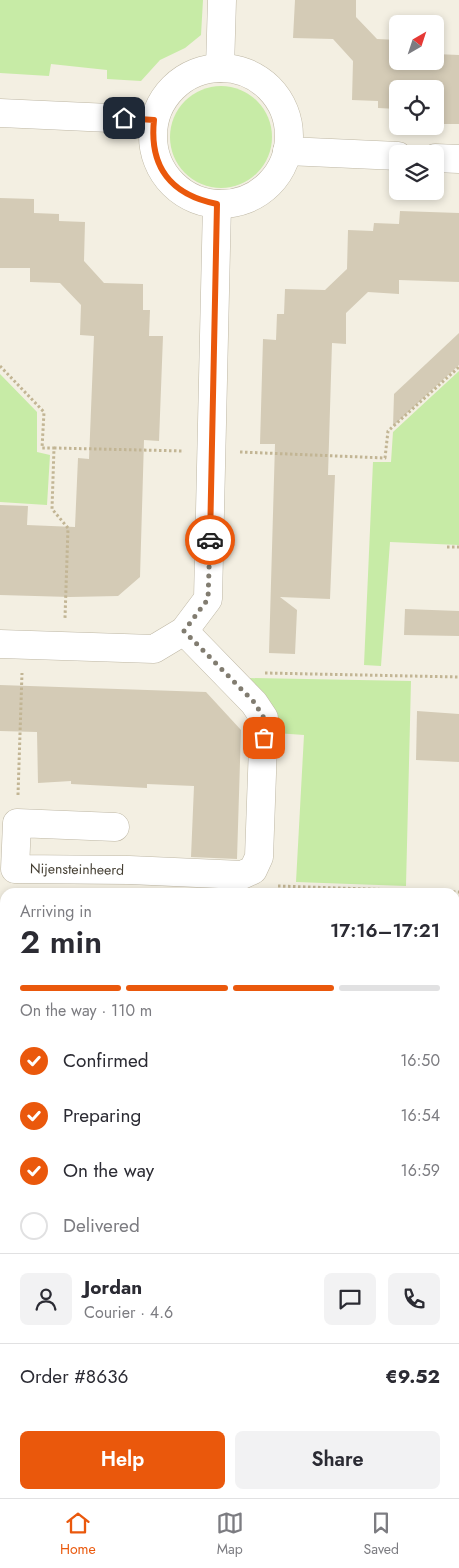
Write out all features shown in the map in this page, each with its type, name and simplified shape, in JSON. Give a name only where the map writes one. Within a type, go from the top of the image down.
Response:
[{"type":"street","points":[[220,68],[222,0]]},
{"type":"street","points":[[220,68],[236,69],[250,74],[263,82],[274,93],[282,106],[287,120],[289,135],[287,151],[282,166],[262,190],[248,198],[217,204],[185,194],[172,183],[161,170],[155,154],[152,137],[154,120],[167,93],[178,82],[205,69],[220,68]]},
{"type":"street","points":[[0,113],[154,120]]},
{"type":"street","points":[[287,151],[389,156]]},
{"type":"street","points":[[444,158],[459,159]]},
{"type":"street","points":[[12,644],[154,649],[184,631],[208,599],[213,451],[217,204]]},
{"type":"street","points":[[184,631],[254,702],[264,718],[259,857],[253,870]]},
{"type":"street","points":[[17,823],[115,827]]},
{"type":"street","name":"Nijensteinheerd","points":[[17,823],[14,869],[129,870],[242,875],[253,870]]},
{"type":"path","points":[[0,366],[44,412],[42,448],[213,451],[385,458],[388,431],[459,367]]},
{"type":"path","points":[[54,448],[52,509],[68,528],[64,646]]},
{"type":"path","points":[[447,547],[459,548]]},
{"type":"path","points":[[12,644],[17,823]]},
{"type":"path","points":[[224,672],[459,677]]},
{"type":"path","points":[[253,870],[259,886],[326,888]]},
{"type":"green space","points":[[0,0],[203,0],[201,35],[185,48],[160,60],[141,81],[107,79],[107,70],[51,64],[49,76],[0,73]]},
{"type":"green space","points":[[221,86],[240,90],[257,101],[268,118],[272,137],[268,156],[257,173],[240,184],[221,188],[202,184],[185,173],[174,156],[170,137],[174,118],[185,101],[202,90]]},
{"type":"green space","points":[[459,371],[459,545],[390,542],[381,666],[364,665],[373,462],[391,462],[393,432]]},
{"type":"green space","points":[[0,374],[37,412],[37,452],[50,455],[47,505],[0,502]]},
{"type":"green space","points":[[249,678],[411,681],[406,886],[296,882],[304,735],[276,733],[277,724],[274,709],[266,696]]},
{"type":"building","points":[[295,0],[356,0],[356,17],[377,39],[389,40],[389,70],[444,70],[444,54],[459,55],[459,124],[444,124],[444,80],[389,80],[389,109],[378,108],[378,101],[352,100],[353,61],[333,39],[293,38]]},
{"type":"building","points":[[0,198],[34,199],[34,213],[59,214],[59,221],[85,222],[84,261],[104,283],[143,284],[143,310],[150,310],[149,336],[163,336],[159,441],[144,440],[140,577],[118,596],[0,595],[0,505],[28,506],[27,525],[75,527],[78,458],[89,459],[94,336],[80,335],[81,305],[60,283],[30,282],[30,268],[0,268]]},
{"type":"building","points":[[400,211],[459,213],[459,282],[399,280],[399,294],[368,292],[346,313],[346,344],[332,343],[328,475],[335,475],[330,599],[280,597],[297,610],[295,654],[269,653],[275,444],[260,444],[263,339],[276,340],[277,314],[284,314],[285,289],[325,290],[347,269],[348,230],[373,231],[374,223],[399,224]]},
{"type":"building","points":[[459,333],[459,365],[393,426],[394,394]]},
{"type":"building","points":[[405,609],[459,611],[459,636],[404,635]]},
{"type":"building","points":[[0,685],[206,692],[241,730],[237,859],[191,857],[194,786],[147,784],[147,788],[71,784],[71,781],[38,783],[37,732],[0,731]]},
{"type":"building","points":[[417,711],[459,714],[459,762],[416,760]]},
{"type":"way so far","points":[[210,540],[208,599],[184,631],[254,702],[264,718],[264,738]]},
{"type":"route","points":[[124,118],[154,120],[152,137],[155,154],[161,170],[185,194],[217,204],[210,540]]}]
